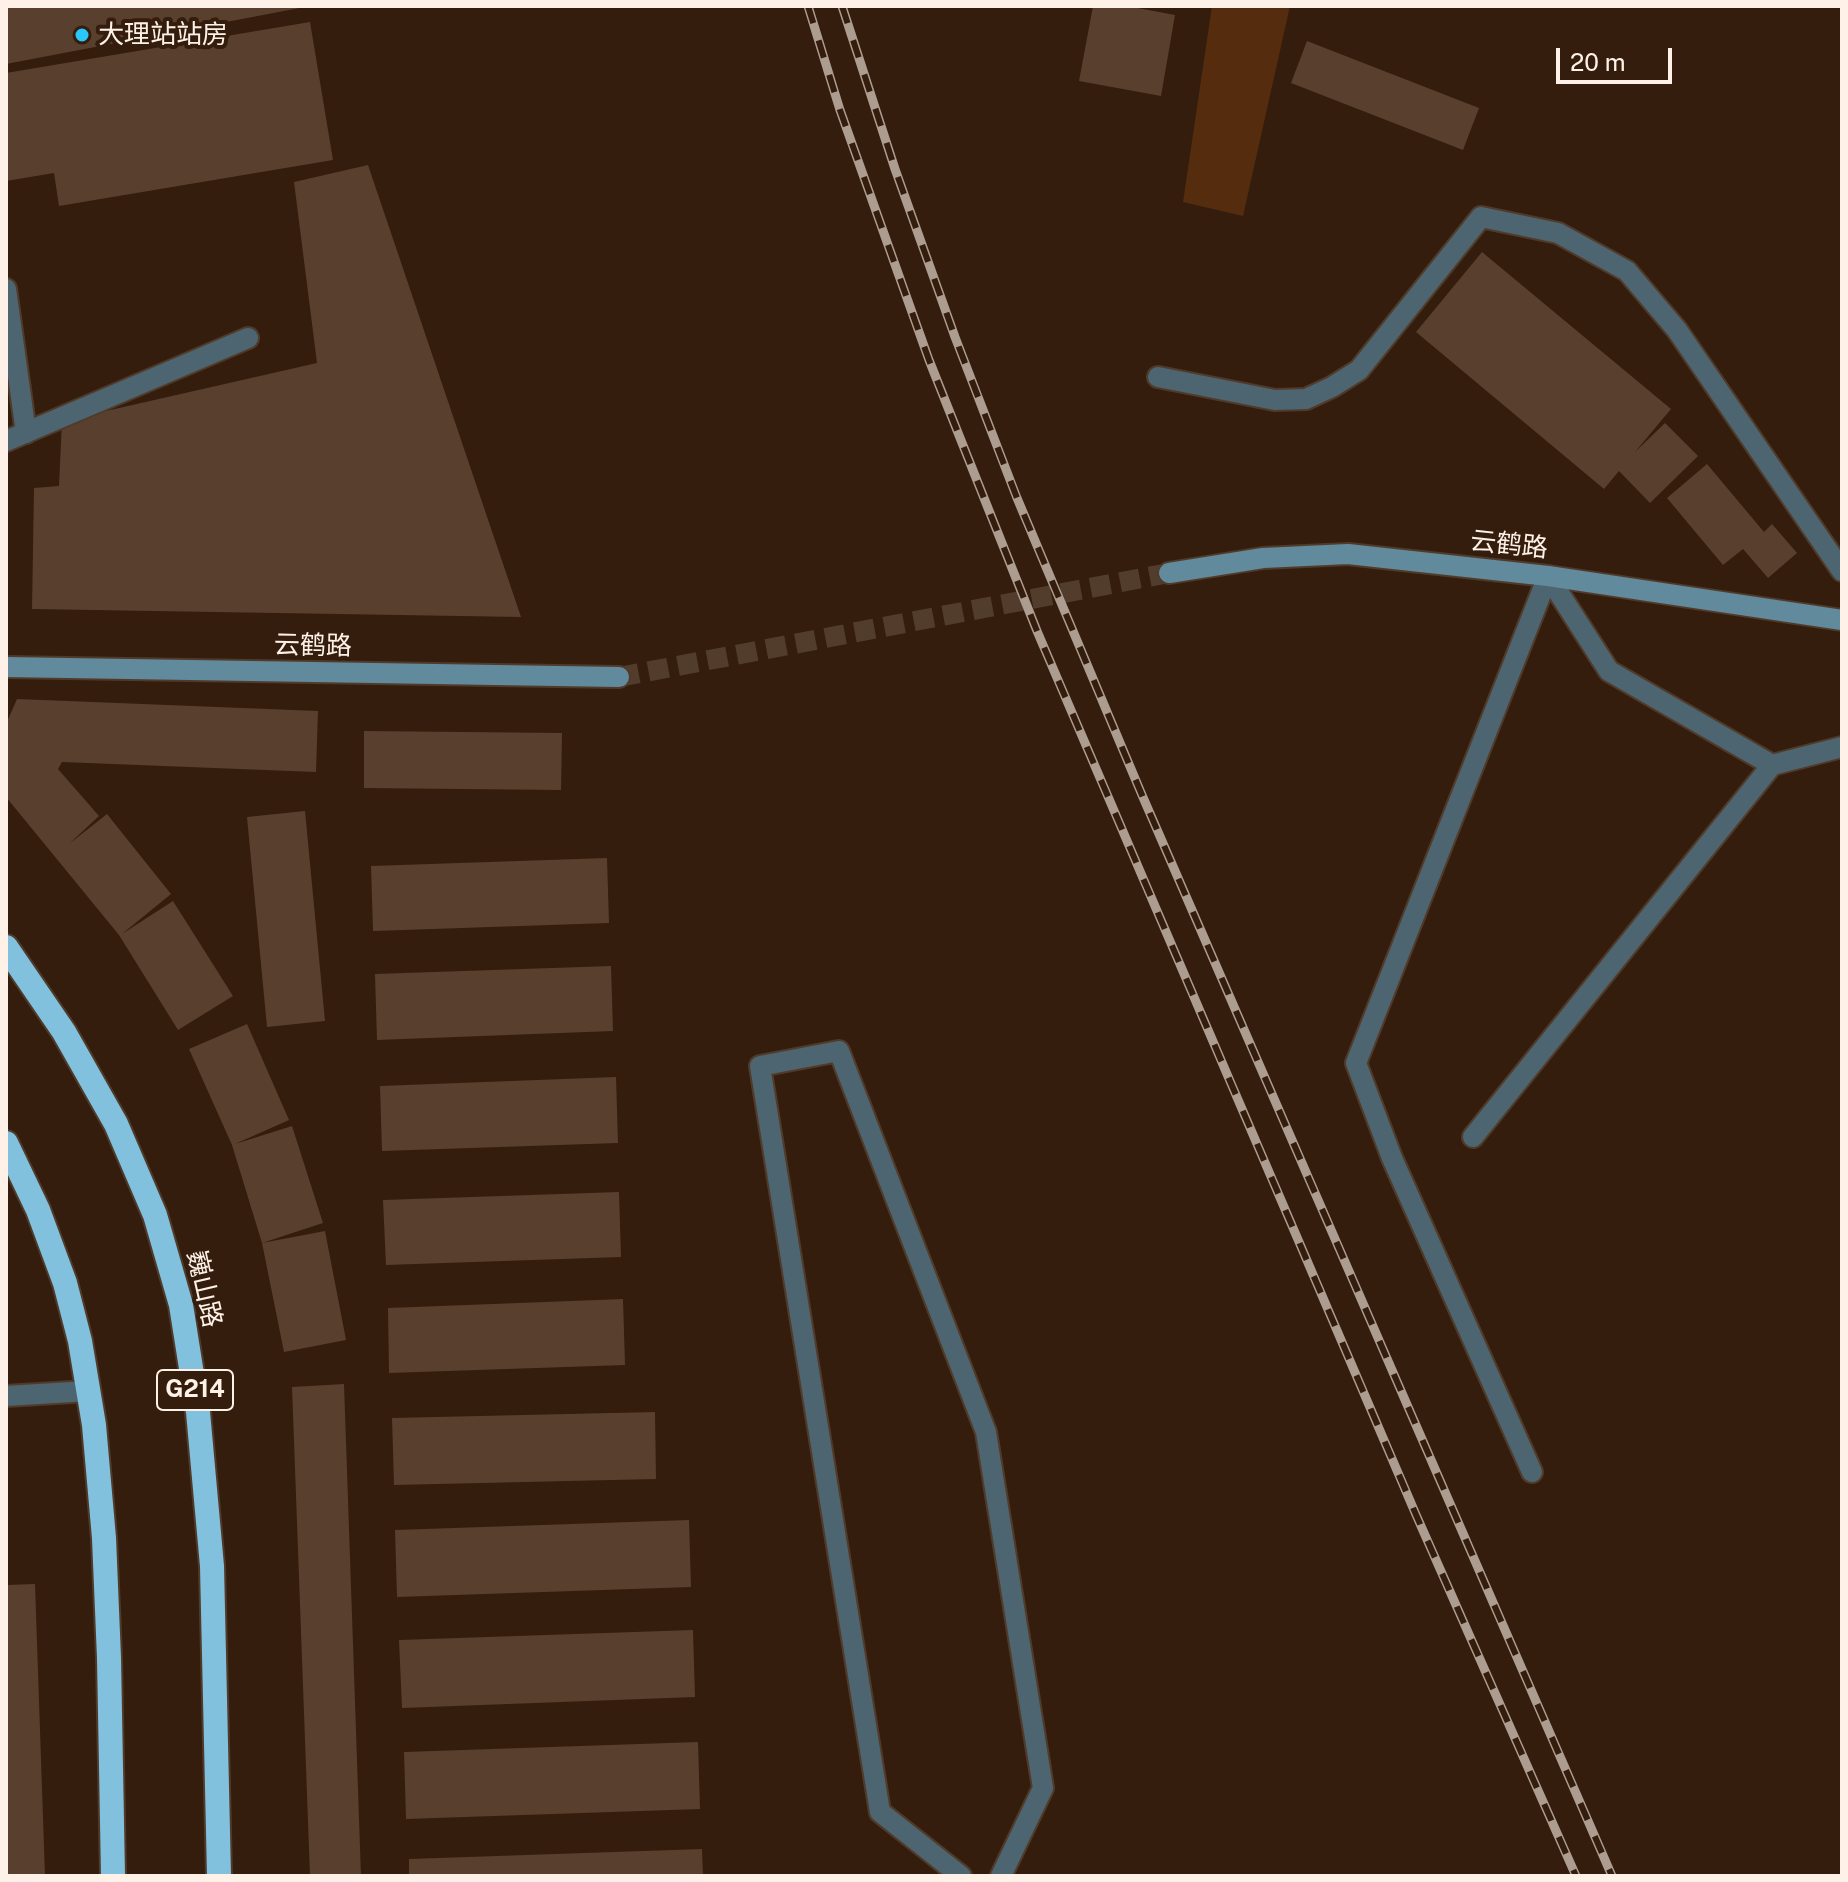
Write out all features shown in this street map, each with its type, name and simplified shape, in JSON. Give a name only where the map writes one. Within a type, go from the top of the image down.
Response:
[{"type":"highway","name":"巍山路","points":[[6,947],[64,1032],[116,1124],[155,1215],[181,1305],[198,1412],[212,1566],[219,1876]]},
{"type":"highway","points":[[6,1143],[38,1210],[65,1283],[80,1341],[88,1391],[104,1538],[113,1876]]},
{"type":"street","points":[[1158,377],[1275,400],[1306,399],[1359,370],[1481,217],[1558,233],[1627,271],[1677,330],[1842,571]]},
{"type":"street","points":[[6,289],[26,433]]},
{"type":"street","points":[[6,441],[248,338]]},
{"type":"street","name":"云鹤路","points":[[1169,573],[1263,558],[1348,554],[1548,576],[1842,620]]},
{"type":"street","points":[[1548,576],[1609,671],[1772,765]]},
{"type":"street","points":[[1532,1472],[1392,1158],[1356,1063],[1548,576]]},
{"type":"street","name":"云鹤路","points":[[6,667],[619,677]]},
{"type":"street","points":[[1473,1137],[1772,765],[1842,747]]},
{"type":"street","points":[[961,1876],[880,1812],[760,1066],[839,1051],[986,1432],[1043,1788],[1001,1876]]},
{"type":"street","points":[[6,1396],[88,1391]]},
{"type":"shaded area","points":[[1212,6],[1290,6],[1243,216],[1183,202]]},
{"type":"building","name":"大理站站房","points":[[6,6],[304,6],[305,7],[6,64]]},
{"type":"building","points":[[1093,6],[1127,6],[1175,15],[1161,96],[1079,81]]},
{"type":"building","points":[[310,22],[333,160],[59,206],[54,173],[6,181],[6,73]]},
{"type":"building","points":[[1307,41],[1479,108],[1463,150],[1291,83]]},
{"type":"building","points":[[368,165],[521,617],[32,609],[34,488],[59,486],[62,421],[317,363],[294,182]]},
{"type":"building","points":[[1482,252],[1671,409],[1635,452],[1665,423],[1698,456],[1650,503],[1619,471],[1604,489],[1416,332]]},
{"type":"building","points":[[1707,464],[1764,532],[1772,524],[1797,553],[1768,578],[1743,549],[1723,565],[1667,498]]},
{"type":"building","points":[[17,699],[318,711],[316,772],[62,762],[58,769],[99,816],[69,844],[107,814],[171,894],[122,934],[173,901],[233,996],[178,1030],[119,935],[6,797],[6,724]]},
{"type":"building","points":[[364,731],[562,733],[561,790],[364,788]]},
{"type":"building","points":[[305,811],[325,1021],[267,1027],[247,817]]},
{"type":"building","points":[[607,858],[609,923],[373,931],[371,866]]},
{"type":"building","points":[[611,966],[613,1031],[377,1040],[375,974]]},
{"type":"building","points":[[247,1024],[289,1120],[235,1144],[292,1126],[323,1223],[262,1243],[232,1145],[189,1049]]},
{"type":"building","points":[[616,1077],[618,1143],[382,1151],[380,1086]]},
{"type":"building","points":[[619,1192],[621,1257],[386,1265],[383,1200]]},
{"type":"building","points":[[325,1231],[346,1340],[284,1352],[262,1243]]},
{"type":"building","points":[[623,1299],[625,1365],[389,1373],[388,1308]]},
{"type":"building","points":[[344,1384],[361,1876],[310,1876],[292,1387]]},
{"type":"building","points":[[655,1412],[656,1479],[394,1485],[392,1418]]},
{"type":"building","points":[[689,1520],[691,1587],[397,1597],[395,1530]]},
{"type":"building","points":[[35,1584],[45,1876],[6,1876],[6,1585]]},
{"type":"building","points":[[693,1630],[695,1697],[402,1708],[399,1640]]},
{"type":"building","points":[[698,1742],[700,1809],[406,1819],[404,1752]]},
{"type":"building","points":[[702,1849],[703,1876],[409,1876],[409,1859]]},
{"type":"tunnel","points":[[619,677],[1169,573]]},
{"type":"railway","points":[[808,6],[840,110],[929,360],[1037,631],[1417,1517],[1576,1876]]},
{"type":"railway","points":[[842,6],[895,169],[1017,498],[1142,795],[1612,1876]]},
{"type":"place","name":"大理站站房","points":[[82,35]]}]
